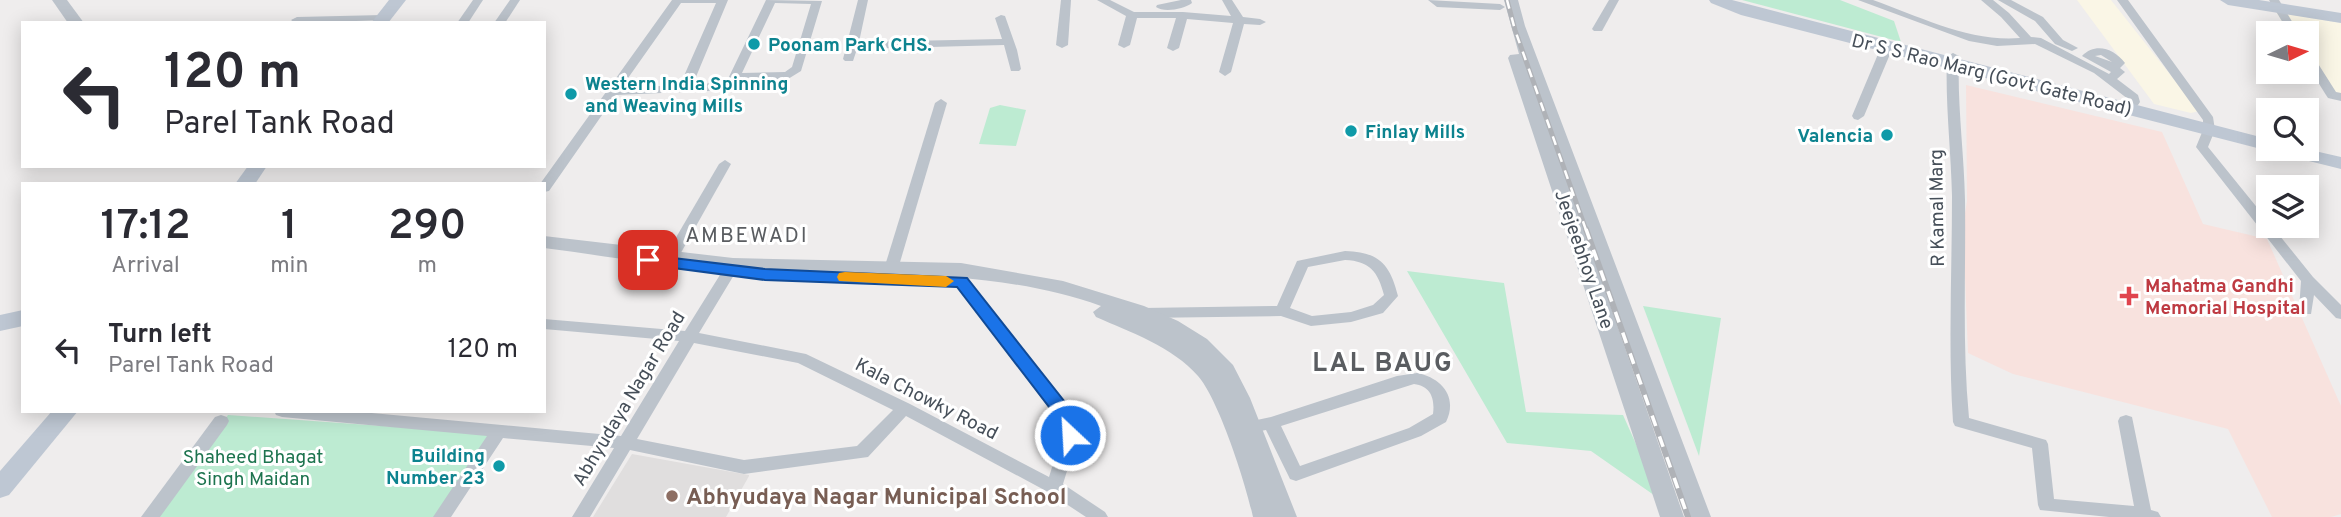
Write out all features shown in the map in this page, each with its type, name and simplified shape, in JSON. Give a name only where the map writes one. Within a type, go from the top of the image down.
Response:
[{"type":"main road","points":[[381,20],[398,0]]},
{"type":"main road","name":"Dr S S Rao Marg (Govt Gate Road)","points":[[1717,0],[1747,11],[1887,47],[1952,60],[2208,125],[2256,141]]},
{"type":"main road","points":[[1733,0],[1952,60],[2119,87],[2208,125],[2256,133]]},
{"type":"main road","points":[[2228,0],[2277,4],[2341,18]]},
{"type":"main road","points":[[2319,148],[2341,153]]},
{"type":"main road","points":[[2319,158],[2341,163]]},
{"type":"main road","points":[[0,316],[21,311]]},
{"type":"main road","points":[[0,323],[21,318]]},
{"type":"main road","points":[[0,488],[64,413]]},
{"type":"street","points":[[59,0],[75,21]]},
{"type":"street","points":[[463,21],[478,0]]},
{"type":"street","points":[[500,21],[515,0]]},
{"type":"street","points":[[546,185],[678,0],[718,0]]},
{"type":"street","points":[[685,88],[723,0]]},
{"type":"street","points":[[612,92],[727,87],[735,77],[771,0]]},
{"type":"street","points":[[735,77],[788,75],[797,69],[817,1],[777,0]]},
{"type":"street","points":[[849,59],[863,0]]},
{"type":"street","points":[[1062,44],[1066,0]]},
{"type":"street","points":[[1102,0],[1132,15],[1183,15],[1260,22]]},
{"type":"street","points":[[1117,0],[1119,4],[1137,10],[1184,4],[1186,0]]},
{"type":"street","points":[[1225,72],[1238,20],[1227,0]]},
{"type":"street","points":[[1433,0],[1437,4],[1503,2],[1517,26],[1559,160],[1650,385],[1699,517]]},
{"type":"street","points":[[1598,29],[1614,0]]},
{"type":"street","points":[[1863,0],[1969,38],[1997,43],[2037,40],[2119,87],[2119,63],[2111,55],[2098,51],[2088,56],[2059,42],[2039,19],[2003,0]]},
{"type":"street","points":[[1897,13],[1900,0]]},
{"type":"street","points":[[1986,0],[2005,15],[2027,40]]},
{"type":"street","points":[[2122,0],[2208,125],[2202,147],[2308,280],[2337,310]]},
{"type":"street","points":[[2277,4],[2287,21]]},
{"type":"street","points":[[1124,45],[1132,15]]},
{"type":"street","points":[[1173,48],[1183,15]]},
{"type":"street","points":[[1001,18],[1007,42],[1014,53],[1015,69]]},
{"type":"street","points":[[297,20],[381,20]]},
{"type":"street","points":[[851,46],[1007,42]]},
{"type":"street","points":[[1858,116],[1887,47]]},
{"type":"street","name":"R Kamal Marg","points":[[1952,60],[1958,185],[1958,353],[1961,422],[2040,444],[2048,511]]},
{"type":"street","points":[[2319,74],[2332,95],[2341,97]]},
{"type":"street","points":[[891,269],[941,103]]},
{"type":"street","name":"Jeejeebhoy Lane","points":[[1559,160],[1628,385],[1672,517]]},
{"type":"street","points":[[670,258],[725,164]]},
{"type":"street","points":[[546,242],[670,258],[765,274],[962,276]]},
{"type":"street","points":[[546,249],[732,267],[891,269],[962,276],[1090,301],[1134,318],[1208,373],[1242,428],[1274,514]]},
{"type":"street","points":[[1134,318],[1282,311],[1311,321],[1352,317],[1378,309],[1391,296],[1389,279],[1373,260],[1338,254],[1302,264],[1282,311]]},
{"type":"street","name":"Abhyudaya Nagar Road","points":[[581,517],[732,267]]},
{"type":"street","points":[[962,276],[1070,425],[1070,435],[1054,487]]},
{"type":"street","points":[[2306,310],[2308,280]]},
{"type":"street","name":"Kala Chowky Road","points":[[546,324],[690,337],[801,358],[904,408],[1054,487],[1099,517]]},
{"type":"street","points":[[1242,428],[1271,422],[1397,382],[1418,378],[1431,383],[1440,394],[1444,408],[1440,418],[1415,432],[1296,474],[1271,422]]},
{"type":"street","points":[[1628,385],[1650,385]]},
{"type":"street","points":[[303,413],[626,443],[744,467],[862,452],[904,408]]},
{"type":"street","points":[[150,517],[221,421]]},
{"type":"street","points":[[2048,511],[2146,516],[2126,421]]},
{"type":"street","points":[[442,517],[498,433]]},
{"type":"shaded area","points":[[2077,0],[2111,0],[2199,111],[2191,113],[2154,104]]},
{"type":"shaded area","points":[[2276,12],[2341,23],[2341,98],[2319,73],[2319,21],[2282,21]]},
{"type":"shaded area","name":"Mahatma Gandhi Memorial Hospital","points":[[1966,85],[2162,132],[2203,224],[2267,239],[2341,406],[2341,514],[2331,517],[2272,517],[2228,429],[2013,374],[1968,353],[1963,226],[1967,201]]},
{"type":"shaded area","name":"Abhyudaya Nagar Municipal School","points":[[632,454],[749,476],[726,517],[593,517]]},
{"type":"green space","points":[[1742,0],[1840,0],[1894,21],[1901,42]]},
{"type":"green space","points":[[1000,105],[1026,110],[1016,146],[979,144],[990,108]]},
{"type":"green space","points":[[1407,271],[1504,283],[1526,412],[1623,415],[1661,500],[1591,451],[1507,443]]},
{"type":"green space","points":[[1643,306],[1721,318],[1699,456]]},
{"type":"green space","name":"Shaheed Bhagat Singh Maidan","points":[[228,415],[494,434],[439,517],[152,517]]},
{"type":"railway","points":[[1507,0],[1515,30],[1586,230]]},
{"type":"railway","points":[[1586,229],[1688,517]]},
{"type":"slow traffic","points":[[845,277],[946,281]]},
{"type":"place","name":"Poonam Park CHS.","points":[[754,44]]},
{"type":"place","name":"Western India Spinning and Weaving Mills","points":[[571,94]]},
{"type":"place","name":"Finlay Mills","points":[[1351,131]]},
{"type":"place","name":"Valencia","points":[[1887,135]]},
{"type":"place","name":"Mahatma Gandhi Memorial Hospital","points":[[2129,296]]},
{"type":"place","name":"Building Number 23","points":[[499,466]]},
{"type":"place","name":"Abhyudaya Nagar Municipal School","points":[[672,496]]},
{"type":"district","name":"AMBEWADI","points":[[747,235]]},
{"type":"district","name":"LAL BAUG","points":[[1383,362]]},
{"type":"route","points":[[648,260],[765,274],[962,282],[1065,416],[1070,425],[1070,435]]}]
